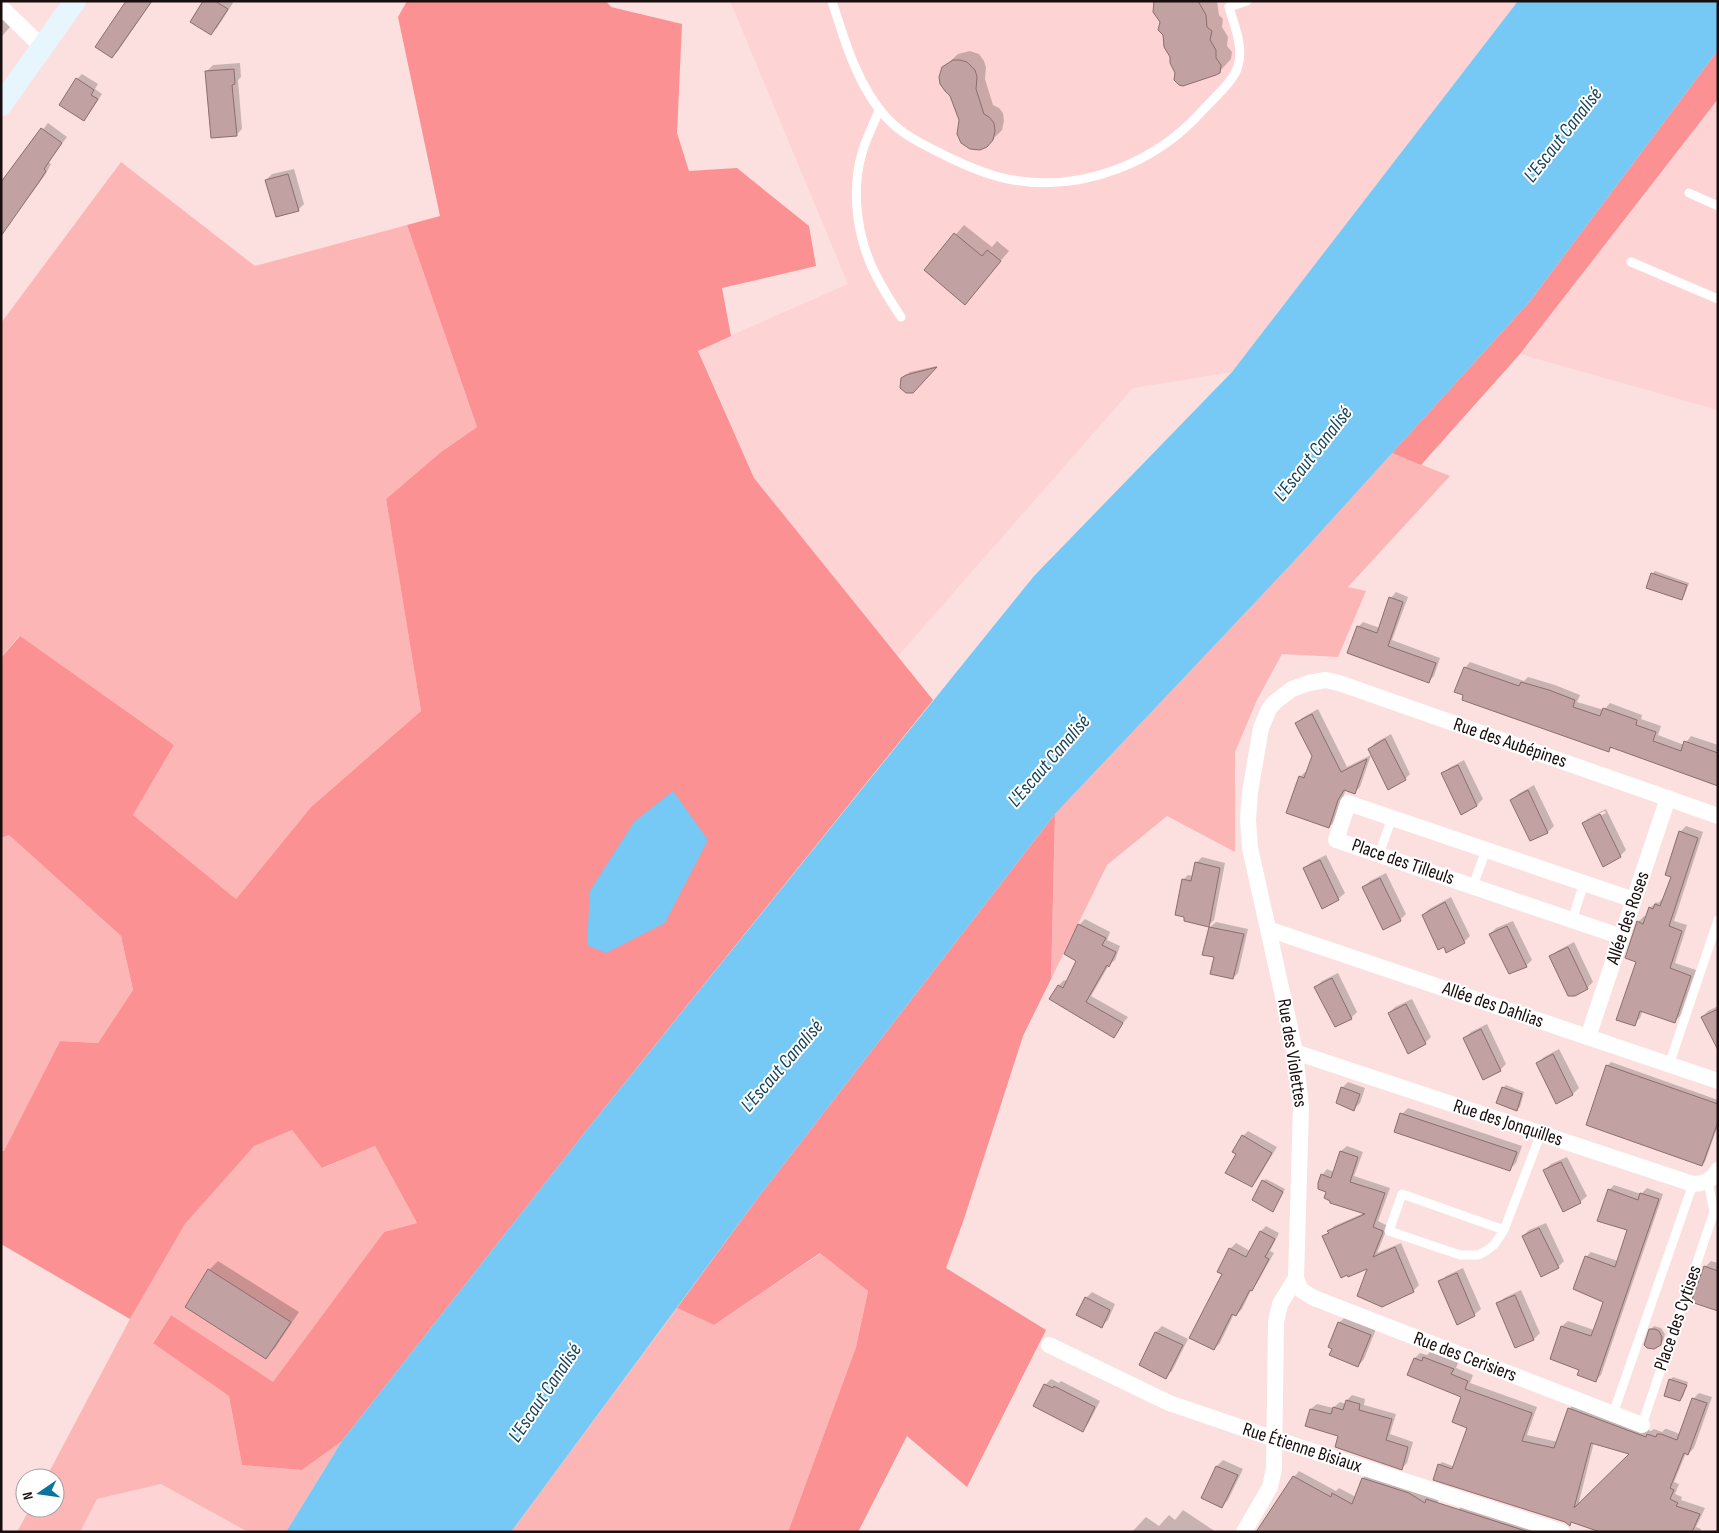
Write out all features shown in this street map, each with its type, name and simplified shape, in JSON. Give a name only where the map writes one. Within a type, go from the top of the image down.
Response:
[{"type":"street","points":[[1,104],[74,1]]},
{"type":"street","points":[[1,7],[42,47]]},
{"type":"street","name":"Rue des Aubépines","points":[[1302,685],[1320,680],[1339,683],[1718,816]]},
{"type":"street","name":"Rue des Violettes","points":[[1244,1532],[1270,1487],[1274,1469],[1276,1322],[1280,1304],[1296,1278],[1302,1123],[1295,1052],[1250,848],[1248,820],[1258,740],[1264,719],[1279,699],[1292,689],[1302,685]]},
{"type":"street","name":"Allée des Roses","points":[[1588,1037],[1668,798]]},
{"type":"street","name":"Place des Tilleuls","points":[[1622,937],[1336,840],[1348,803],[1634,900]]},
{"type":"street","name":"Allée des Dahlias","points":[[1268,929],[1718,1081]]},
{"type":"street","name":"Rue des Jonquilles","points":[[1295,1052],[1541,1133],[1706,1178]]},
{"type":"street","name":"Rue des Cerisiers","points":[[1296,1278],[1301,1290],[1314,1298],[1642,1425]]},
{"type":"street","name":"Rue Étienne Bisiaux","points":[[1049,1345],[1155,1397],[1275,1439],[1562,1532]]},
{"type":"lane","points":[[832,1],[849,52],[867,91],[880,110],[894,125],[915,140],[958,162],[998,177],[1028,182],[1061,182],[1108,173],[1138,160],[1175,136],[1197,117],[1233,76],[1238,66],[1240,55],[1239,42],[1229,7],[1247,1]]},
{"type":"lane","points":[[880,110],[862,152],[858,177],[857,204],[861,235],[869,261],[900,317]]},
{"type":"lane","points":[[1689,193],[1718,206]]},
{"type":"lane","points":[[1632,262],[1718,299]]},
{"type":"lane","points":[[1379,854],[1392,818]]},
{"type":"lane","points":[[1473,886],[1486,850]]},
{"type":"lane","points":[[1572,920],[1584,883]]},
{"type":"lane","points":[[1669,1065],[1718,920]]},
{"type":"lane","points":[[1504,1230],[1402,1194],[1389,1230],[1451,1252],[1469,1256],[1478,1255],[1494,1246],[1504,1230],[1541,1133]]},
{"type":"lane","name":"Place des Cytises","points":[[1613,1414],[1706,1178]]},
{"type":"lane","name":"Place des Cytises","points":[[1642,1425],[1714,1212],[1706,1178]]},
{"type":"shaded area","points":[[407,1],[606,1],[611,7],[682,24],[677,133],[689,171],[737,168],[809,226],[816,266],[722,288],[731,336],[698,351],[754,478],[933,700],[590,1126],[342,1441],[302,1470],[242,1465],[229,1396],[153,1343],[171,1315],[273,1382],[384,1232],[417,1223],[375,1146],[322,1168],[292,1130],[254,1146],[185,1224],[130,1319],[1,1244],[1,1151],[4,1151],[60,1041],[98,1043],[133,990],[121,936],[9,835],[1,838],[1,658],[20,636],[174,745],[133,815],[236,899],[311,807],[421,711],[386,499],[441,452],[477,427],[407,225],[440,216],[398,17]]},
{"type":"shaded area","points":[[730,1],[1518,1],[1232,372],[1133,388],[897,657],[754,478],[698,350],[848,284]]},
{"type":"shaded area","points":[[1718,50],[1718,99],[1520,354],[1421,465],[1392,453],[1530,301]]},
{"type":"shaded area","points":[[1718,99],[1718,410],[1520,354]]},
{"type":"shaded area","points":[[121,162],[255,266],[407,225],[477,427],[441,452],[386,499],[421,711],[311,807],[236,899],[133,815],[174,745],[19,636],[1,658],[1,323]]},
{"type":"shaded area","points":[[1392,453],[1450,476],[1348,587],[1366,591],[1338,657],[1282,654],[1257,700],[1235,752],[1235,852],[1167,816],[1107,865],[1051,979],[1055,814],[1296,559]]},
{"type":"shaded area","points":[[1055,814],[1051,979],[1023,1036],[964,1219],[946,1268],[1046,1330],[967,1487],[907,1436],[858,1532],[788,1532],[856,1347],[868,1291],[820,1253],[714,1325],[677,1308],[760,1195]]},
{"type":"shaded area","points":[[9,835],[121,936],[133,990],[98,1043],[60,1041],[4,1152],[1,1151],[1,838]]},
{"type":"shaded area","points":[[292,1130],[323,1168],[375,1146],[417,1223],[384,1232],[273,1383],[171,1315],[153,1342],[229,1396],[242,1465],[302,1470],[342,1441],[286,1532],[248,1532],[161,1484],[97,1499],[80,1532],[17,1532],[25,1518],[65,1518],[65,1468],[51,1468],[130,1319],[185,1224],[253,1146]]},
{"type":"shaded area","points":[[821,1253],[868,1291],[856,1347],[788,1532],[511,1532],[677,1308],[714,1325]]},
{"type":"shaded area","points":[[161,1484],[248,1532],[80,1532],[97,1499]]},
{"type":"water","name":"L'Escaut Canalisé","points":[[1518,1],[1718,1],[1718,50],[1530,301],[1296,559],[1055,814],[760,1195],[511,1532],[286,1532],[342,1441],[590,1126],[1034,576],[1232,372]]},
{"type":"water","points":[[673,791],[708,840],[665,923],[606,953],[587,945],[590,891],[634,822]]},
{"type":"building","points":[[126,1],[152,1],[112,58],[95,47]]},
{"type":"building","points":[[203,1],[215,1],[228,9],[211,35],[190,22]]},
{"type":"building","points":[[1154,1],[1198,1],[1206,15],[1207,27],[1212,31],[1210,40],[1216,50],[1216,58],[1221,65],[1220,73],[1183,86],[1174,80],[1175,73],[1170,63],[1170,57],[1164,47],[1163,35],[1158,30],[1160,22],[1153,12]]},
{"type":"building","points":[[953,60],[967,62],[975,70],[977,77],[976,89],[984,114],[994,123],[993,140],[987,147],[980,150],[970,149],[961,143],[957,134],[959,120],[950,96],[940,84],[939,77],[942,67]]},
{"type":"building","points":[[234,69],[235,84],[232,85],[237,136],[211,138],[205,71]]},
{"type":"building","points":[[76,78],[94,90],[91,95],[98,99],[84,121],[59,105]]},
{"type":"building","points":[[41,128],[62,143],[44,169],[46,171],[39,182],[1,236],[1,182]]},
{"type":"building","points":[[288,174],[299,211],[276,217],[265,180]]},
{"type":"building","points":[[954,233],[982,256],[987,250],[1001,261],[965,305],[924,270]]},
{"type":"building","points":[[937,367],[913,393],[906,393],[900,388],[901,378],[906,375]]},
{"type":"building","points":[[1651,573],[1687,585],[1682,600],[1646,588]]},
{"type":"building","points":[[1389,597],[1403,602],[1388,646],[1436,663],[1429,683],[1347,653],[1357,626],[1377,633]]},
{"type":"building","points":[[1464,667],[1519,686],[1521,682],[1549,690],[1575,700],[1573,707],[1600,716],[1603,708],[1637,720],[1636,725],[1656,732],[1653,741],[1681,751],[1684,741],[1718,753],[1718,786],[1610,747],[1609,752],[1462,700],[1463,695],[1454,692]]},
{"type":"building","points":[[1312,714],[1341,772],[1367,759],[1355,794],[1344,790],[1338,800],[1329,828],[1286,813],[1299,776],[1304,778],[1312,756],[1295,723]]},
{"type":"building","points":[[1385,739],[1406,780],[1388,790],[1368,749]]},
{"type":"building","points":[[1458,765],[1477,806],[1461,815],[1441,773]]},
{"type":"building","points":[[1528,790],[1548,833],[1530,841],[1510,800]]},
{"type":"building","points":[[1600,814],[1621,857],[1603,867],[1582,823]]},
{"type":"building","points":[[1679,831],[1698,838],[1669,926],[1682,931],[1670,968],[1691,976],[1675,1023],[1640,1011],[1635,1026],[1616,1020],[1636,962],[1625,958],[1637,921],[1643,924],[1649,907],[1653,909],[1655,904],[1660,906],[1671,877],[1665,875]]},
{"type":"building","points":[[1320,860],[1339,900],[1322,909],[1303,868]]},
{"type":"building","points":[[1195,862],[1220,868],[1209,927],[1184,921],[1184,917],[1175,915],[1182,879],[1191,881]]},
{"type":"building","points":[[1380,878],[1401,921],[1383,930],[1362,887]]},
{"type":"building","points":[[1445,902],[1465,943],[1446,953],[1444,947],[1438,950],[1422,915]]},
{"type":"building","points":[[1078,924],[1106,938],[1102,945],[1116,952],[1109,967],[1107,965],[1086,1002],[1123,1023],[1114,1038],[1049,999],[1058,985],[1063,988],[1076,961],[1064,954]]},
{"type":"building","points":[[1507,926],[1527,967],[1509,974],[1489,934]]},
{"type":"building","points":[[1209,927],[1244,934],[1233,979],[1210,974],[1214,957],[1202,955]]},
{"type":"building","points":[[1568,947],[1588,989],[1575,996],[1568,996],[1549,956]]},
{"type":"building","points":[[1332,978],[1352,1019],[1335,1027],[1314,987]]},
{"type":"building","points":[[1406,1004],[1426,1044],[1408,1054],[1388,1013]]},
{"type":"building","points":[[1718,1009],[1718,1050],[1701,1017]]},
{"type":"building","points":[[1481,1029],[1501,1071],[1483,1080],[1463,1038]]},
{"type":"building","points":[[1553,1054],[1573,1095],[1556,1104],[1536,1063]]},
{"type":"building","points":[[1606,1065],[1718,1104],[1718,1122],[1702,1166],[1586,1125]]},
{"type":"building","points":[[1341,1087],[1360,1094],[1354,1111],[1336,1103]]},
{"type":"building","points":[[1502,1087],[1522,1094],[1517,1111],[1496,1103]]},
{"type":"building","points":[[1400,1113],[1517,1152],[1510,1171],[1394,1132]]},
{"type":"building","points":[[1242,1135],[1272,1153],[1252,1187],[1225,1173],[1236,1154],[1232,1152]]},
{"type":"building","points":[[1340,1151],[1358,1157],[1350,1182],[1385,1193],[1373,1227],[1383,1232],[1373,1257],[1395,1247],[1414,1292],[1382,1307],[1357,1296],[1367,1269],[1341,1278],[1322,1236],[1329,1233],[1327,1231],[1365,1214],[1330,1203],[1330,1201],[1324,1198],[1326,1192],[1318,1189],[1321,1174],[1331,1178]]},
{"type":"building","points":[[1561,1162],[1581,1203],[1563,1212],[1543,1170]]},
{"type":"building","points":[[1262,1180],[1283,1192],[1273,1212],[1252,1200]]},
{"type":"building","points":[[1608,1189],[1638,1200],[1640,1193],[1659,1199],[1596,1382],[1577,1375],[1579,1370],[1550,1359],[1561,1326],[1591,1336],[1598,1317],[1603,1302],[1573,1289],[1585,1256],[1615,1267],[1627,1230],[1597,1221]]},
{"type":"building","points":[[1539,1228],[1559,1268],[1541,1277],[1522,1236]]},
{"type":"building","points":[[1260,1231],[1275,1239],[1265,1257],[1269,1259],[1236,1316],[1232,1314],[1214,1350],[1189,1338],[1222,1274],[1217,1272],[1229,1248],[1246,1257]]},
{"type":"building","points":[[1704,1266],[1718,1271],[1718,1311],[1691,1302]]},
{"type":"building","points":[[208,1269],[291,1322],[266,1359],[185,1307]]},
{"type":"building","points":[[1457,1273],[1475,1316],[1457,1325],[1438,1281]]},
{"type":"building","points":[[1515,1295],[1534,1340],[1515,1348],[1496,1303]]},
{"type":"building","points":[[1085,1297],[1110,1310],[1102,1328],[1076,1315]]},
{"type":"building","points":[[1338,1322],[1371,1335],[1358,1367],[1329,1355],[1332,1349],[1328,1347]]},
{"type":"building","points":[[1649,1329],[1659,1331],[1662,1337],[1661,1345],[1654,1349],[1647,1348],[1644,1345]]},
{"type":"building","points":[[1155,1332],[1183,1345],[1166,1379],[1139,1365]]},
{"type":"building","points":[[1423,1357],[1454,1369],[1451,1374],[1468,1381],[1465,1389],[1532,1413],[1522,1441],[1554,1448],[1568,1408],[1646,1437],[1647,1434],[1656,1437],[1657,1434],[1661,1434],[1677,1440],[1692,1398],[1707,1403],[1688,1455],[1684,1453],[1670,1488],[1674,1490],[1670,1499],[1678,1503],[1676,1506],[1700,1514],[1692,1532],[1600,1532],[1571,1522],[1570,1526],[1565,1522],[1433,1480],[1438,1464],[1452,1469],[1467,1428],[1452,1422],[1461,1397],[1407,1375],[1414,1358],[1422,1361]],"holes":[[[1591,1443],[1629,1454],[1574,1508]]]},
{"type":"building","points":[[1669,1379],[1687,1385],[1680,1401],[1664,1396]]},
{"type":"building","points":[[1044,1384],[1053,1388],[1054,1386],[1095,1407],[1083,1432],[1033,1406]]},
{"type":"building","points":[[1346,1400],[1360,1404],[1359,1410],[1392,1419],[1386,1440],[1408,1447],[1402,1470],[1335,1447],[1338,1436],[1305,1426],[1310,1409],[1331,1414],[1333,1407],[1343,1410]]},
{"type":"building","points":[[1216,1466],[1238,1475],[1222,1508],[1201,1498]]},
{"type":"building","points":[[1293,1476],[1331,1497],[1332,1493],[1352,1504],[1362,1478],[1409,1493],[1425,1503],[1426,1499],[1529,1532],[1256,1532]]}]
